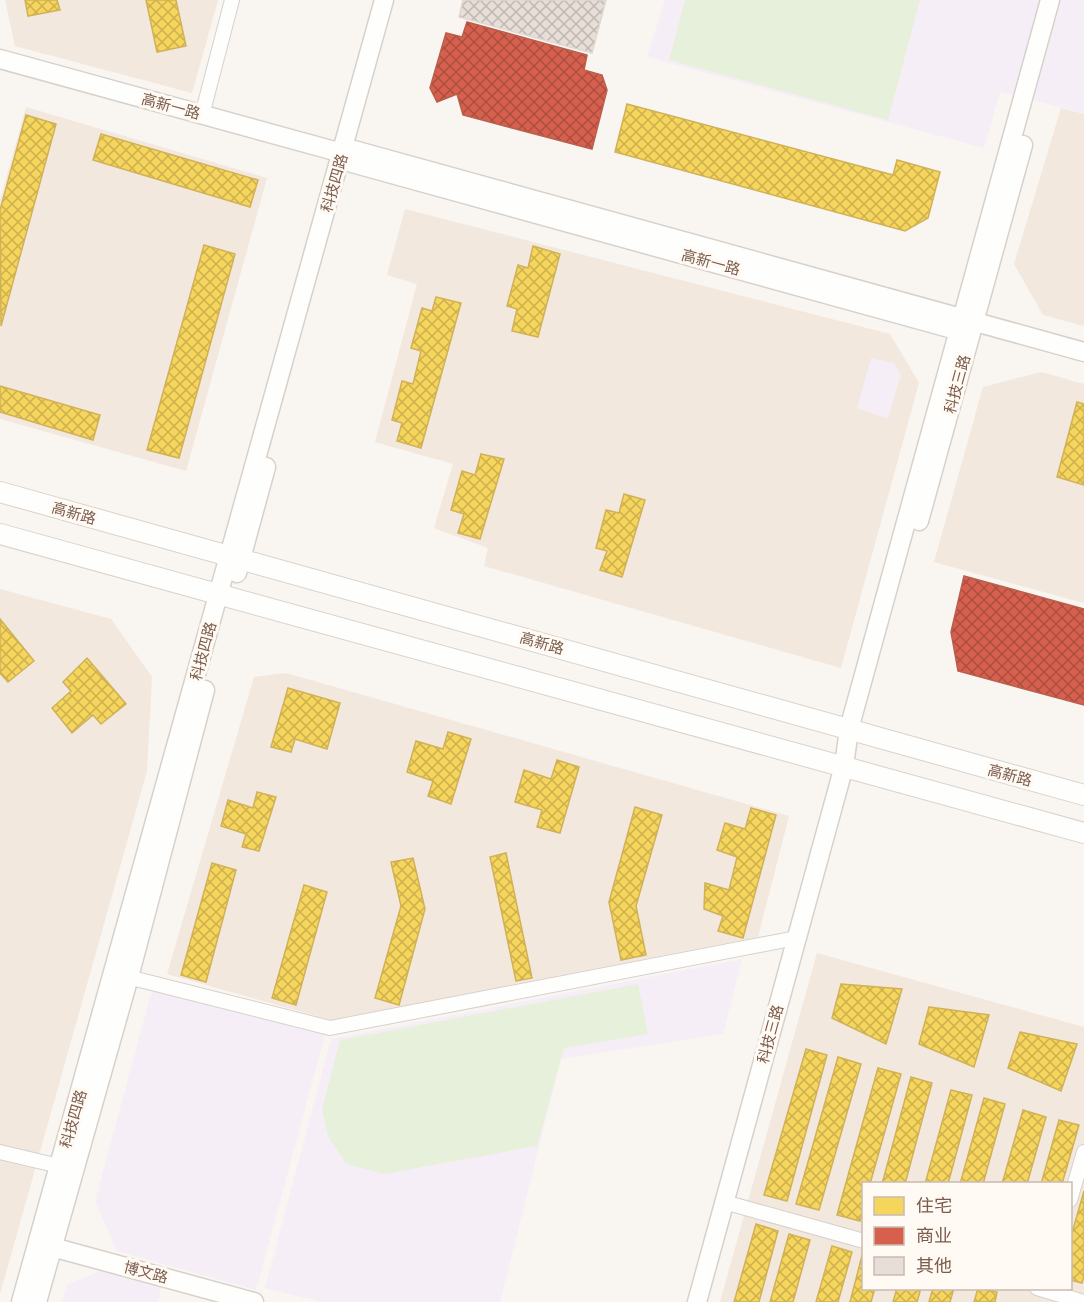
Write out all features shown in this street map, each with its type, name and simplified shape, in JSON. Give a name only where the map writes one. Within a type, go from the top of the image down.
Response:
[{"type":"main road","name":"高新路","points":[[0,492],[1084,795]]},
{"type":"main road","points":[[0,534],[1084,832]]},
{"type":"street","points":[[202,115],[232,0]]},
{"type":"street","name":"科技四路","points":[[349,155],[384,0]]},
{"type":"street","name":"科技四路","points":[[21,1302],[45,1245],[122,975],[234,558],[349,155],[396,0]]},
{"type":"street","name":"科技三路","points":[[697,1302],[966,326],[1050,0]]},
{"type":"street","name":"科技三路","points":[[966,326],[1062,0]]},
{"type":"street","name":"高新一路","points":[[0,59],[966,326],[1084,364]]},
{"type":"street","name":"高新一路","points":[[966,326],[1084,352]]},
{"type":"street","points":[[122,975],[330,1029],[796,938]]},
{"type":"street","name":"科技四路","points":[[37,1302],[59,1166],[122,975]]},
{"type":"street","points":[[0,1152],[59,1166]]},
{"type":"street","points":[[1072,1196],[1084,1152]]},
{"type":"street","points":[[724,1202],[862,1240]]},
{"type":"street","name":"博文路","points":[[45,1245],[223,1298],[254,1302]]},
{"type":"street","points":[[1043,1292],[1084,1302]]},
{"type":"shaded area","points":[[5,0],[218,0],[192,93],[15,46]]},
{"type":"shaded area","points":[[665,0],[1084,0],[1084,113],[1000,92],[984,148],[647,57]]},
{"type":"shaded area","points":[[26,107],[267,178],[186,471],[0,419],[0,200]]},
{"type":"shaded area","points":[[1061,108],[1084,114],[1084,326],[1043,315],[1014,264]]},
{"type":"shaded area","points":[[405,209],[890,334],[919,383],[841,668],[484,566],[488,548],[434,528],[453,464],[375,442],[417,284],[387,275]]},
{"type":"shaded area","points":[[871,358],[894,363],[901,374],[888,419],[857,408]]},
{"type":"shaded area","points":[[1041,372],[1084,384],[1084,603],[934,562],[983,387]]},
{"type":"shaded area","points":[[0,589],[111,619],[152,677],[147,771],[0,1294]]},
{"type":"shaded area","points":[[286,673],[789,816],[758,937],[331,1020],[167,974],[254,677]]},
{"type":"shaded area","points":[[817,953],[1084,1027],[1084,1302],[720,1302]]},
{"type":"shaded area","points":[[742,959],[723,1034],[561,1059],[500,1302],[321,1302],[265,1288],[331,1039]]},
{"type":"shaded area","points":[[152,990],[325,1035],[256,1290],[117,1251],[95,1201]]},
{"type":"shaded area","points":[[100,1271],[161,1288],[158,1302],[62,1302],[67,1285]]},
{"type":"green space","points":[[685,0],[920,0],[888,120],[669,60]]},
{"type":"green space","points":[[638,984],[648,1034],[564,1048],[537,1146],[384,1174],[346,1164],[328,1136],[322,1109],[340,1040]]},
{"type":"building: 住宅","points":[[25,0],[57,0],[60,10],[28,16]]},
{"type":"building: 住宅","points":[[146,0],[176,0],[186,46],[157,52]]},
{"type":"building: 住宅","points":[[627,104],[893,175],[897,160],[940,172],[928,218],[905,231],[615,152]]},
{"type":"building: 住宅","points":[[26,115],[56,124],[1,326],[0,210]]},
{"type":"building: 住宅","points":[[101,134],[258,180],[250,207],[93,160]]},
{"type":"building: 住宅","points":[[204,245],[235,254],[179,458],[147,450]]},
{"type":"building: 住宅","points":[[533,246],[560,254],[538,337],[512,331],[517,309],[507,306],[518,265],[528,268]]},
{"type":"building: 住宅","points":[[436,297],[461,303],[421,448],[397,441],[402,423],[392,420],[402,381],[413,384],[421,351],[411,348],[422,308],[432,311]]},
{"type":"building: 住宅","points":[[0,386],[100,415],[93,440],[0,412]]},
{"type":"building: 住宅","points":[[1077,402],[1084,404],[1084,485],[1057,477]]},
{"type":"building: 住宅","points":[[481,454],[504,459],[480,539],[458,533],[464,514],[451,510],[462,471],[475,475]]},
{"type":"building: 住宅","points":[[624,494],[645,500],[622,577],[600,570],[607,551],[596,548],[606,510],[619,513]]},
{"type":"building: 住宅","points":[[0,619],[34,661],[8,682],[0,673]]},
{"type":"building: 住宅","points":[[87,658],[126,704],[101,724],[93,715],[72,733],[52,708],[71,691],[63,682]]},
{"type":"building: 住宅","points":[[288,688],[340,703],[327,749],[295,739],[291,752],[271,747]]},
{"type":"building: 住宅","points":[[448,732],[471,739],[451,804],[428,796],[433,781],[407,772],[416,741],[443,749]]},
{"type":"building: 住宅","points":[[557,760],[579,767],[560,833],[537,827],[542,810],[515,802],[524,770],[551,779]]},
{"type":"building: 住宅","points":[[257,792],[276,797],[259,851],[242,847],[246,834],[221,826],[228,800],[253,808]]},
{"type":"building: 住宅","points":[[635,807],[662,815],[636,906],[646,955],[621,960],[609,902]]},
{"type":"building: 住宅","points":[[751,808],[776,815],[743,938],[718,931],[723,916],[704,909],[705,883],[729,890],[737,857],[717,850],[725,823],[745,829]]},
{"type":"building: 住宅","points":[[506,853],[532,978],[516,981],[490,857]]},
{"type":"building: 住宅","points":[[413,858],[425,909],[399,1005],[375,998],[401,906],[391,862]]},
{"type":"building: 住宅","points":[[212,863],[236,870],[206,982],[181,975]]},
{"type":"building: 住宅","points":[[304,885],[327,892],[296,1005],[272,998]]},
{"type":"building: 住宅","points":[[841,984],[902,989],[886,1044],[832,1018]]},
{"type":"building: 住宅","points":[[929,1007],[989,1015],[974,1067],[919,1044]]},
{"type":"building: 住宅","points":[[1020,1032],[1077,1044],[1061,1091],[1008,1068]]},
{"type":"building: 住宅","points":[[806,1049],[827,1055],[787,1201],[764,1195]]},
{"type":"building: 住宅","points":[[838,1057],[861,1064],[819,1210],[796,1204]]},
{"type":"building: 住宅","points":[[878,1068],[901,1074],[871,1182],[862,1182],[860,1221],[837,1215]]},
{"type":"building: 住宅","points":[[911,1077],[932,1083],[906,1182],[883,1182]]},
{"type":"building: 住宅","points":[[951,1090],[972,1095],[949,1182],[926,1182]]},
{"type":"building: 住宅","points":[[984,1098],[1005,1104],[984,1182],[961,1182]]},
{"type":"building: 住宅","points":[[1023,1110],[1046,1117],[1028,1182],[1003,1182]]},
{"type":"building: 住宅","points":[[1059,1120],[1079,1125],[1063,1182],[1042,1182]]},
{"type":"building: 住宅","points":[[1084,1191],[1084,1276],[1082,1283],[1072,1280],[1072,1233]]},
{"type":"building: 住宅","points":[[756,1224],[778,1231],[759,1302],[734,1302]]},
{"type":"building: 住宅","points":[[789,1234],[810,1240],[793,1302],[770,1302]]},
{"type":"building: 住宅","points":[[832,1246],[852,1252],[838,1302],[816,1302]]},
{"type":"building: 住宅","points":[[862,1256],[862,1290],[874,1290],[871,1302],[850,1302]]},
{"type":"building: 住宅","points":[[896,1290],[920,1290],[917,1302],[893,1302]]},
{"type":"building: 住宅","points":[[932,1290],[953,1290],[950,1302],[929,1302]]},
{"type":"building: 住宅","points":[[977,1290],[997,1292],[995,1302],[974,1302]]},
{"type":"building: 商业","points":[[467,22],[587,55],[584,70],[602,75],[607,90],[592,149],[463,115],[457,94],[437,102],[430,88],[446,33],[462,37]]},
{"type":"building: 商业","points":[[964,576],[1084,609],[1084,705],[958,671],[951,632]]},
{"type":"building: 其他","points":[[463,0],[606,0],[592,53],[459,17]]}]
